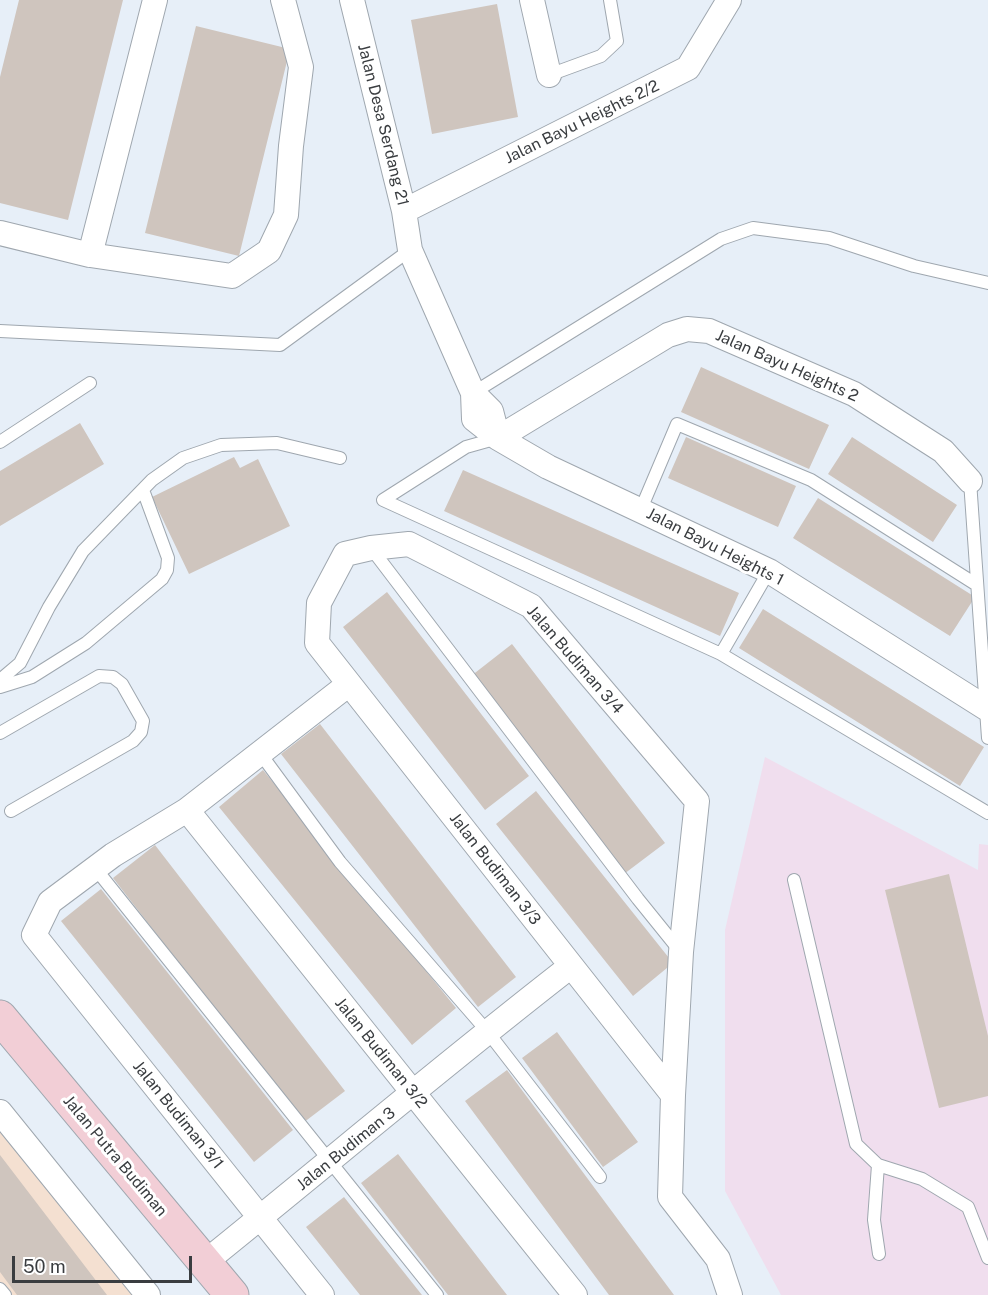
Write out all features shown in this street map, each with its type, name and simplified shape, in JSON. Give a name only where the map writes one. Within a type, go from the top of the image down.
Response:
[{"type":"street","points":[[90,255],[155,0]]},
{"type":"street","points":[[0,233],[90,255],[232,276],[269,251],[286,214],[291,146],[301,67],[284,0]]},
{"type":"street","name":"Jalan Desa Serdang 21","points":[[352,0],[404,211],[410,250],[473,393]]},
{"type":"street","points":[[532,0],[549,75]]},
{"type":"street","name":"Jalan Bayu Heights 2/2","points":[[404,211],[688,68],[728,0]]},
{"type":"street","name":"Jalan Bayu Heights 2","points":[[498,438],[668,335],[687,328],[709,331],[854,394],[943,451],[970,481]]},
{"type":"street","name":"Jalan Bayu Heights 1","points":[[473,393],[474,419],[498,438],[548,467],[769,571],[986,708]]},
{"type":"street","name":"Jalan Budiman 3/4","points":[[317,643],[319,603],[333,572],[345,554],[371,548],[409,544],[531,606],[697,801],[681,952]]},
{"type":"street","name":"Jalan Budiman 3/3","points":[[317,643],[673,1095]]},
{"type":"street","points":[[95,868],[187,810],[349,684]]},
{"type":"street","name":"Jalan Budiman 3/2","points":[[187,810],[575,1295]]},
{"type":"street","name":"Jalan Budiman 3/1","points":[[95,868],[50,902],[34,935],[322,1295]]},
{"type":"street","points":[[681,952],[670,1197],[718,1259],[730,1295]]},
{"type":"street","name":"Jalan Budiman 3","points":[[204,1263],[414,1094],[487,1031],[571,966]]},
{"type":"street","name":"Jalan Putra Budiman","points":[[1,1021],[232,1295]]},
{"type":"street","points":[[0,1112],[148,1295]]},
{"type":"lane","points":[[549,75],[601,56],[616,42],[610,0]]},
{"type":"lane","points":[[473,393],[721,239],[753,228],[829,238],[914,266],[988,283]]},
{"type":"lane","points":[[0,331],[280,345],[410,250]]},
{"type":"lane","points":[[0,442],[90,383]]},
{"type":"lane","points":[[641,509],[677,424],[811,480],[977,585]]},
{"type":"lane","points":[[498,438],[466,447],[383,500],[721,654],[988,813]]},
{"type":"lane","points":[[0,680],[20,663],[49,607],[83,551],[152,480],[183,458],[221,445],[277,444],[340,458]]},
{"type":"lane","points":[[970,481],[988,738]]},
{"type":"lane","points":[[0,687],[32,677],[86,643],[162,579],[167,570],[168,558],[143,490]]},
{"type":"lane","points":[[371,548],[638,899],[681,952]]},
{"type":"lane","points":[[721,654],[769,571]]},
{"type":"lane","points":[[0,733],[99,676],[113,677],[122,684],[143,721],[141,732],[133,741],[11,812]]},
{"type":"lane","points":[[260,753],[340,862],[487,1031],[600,1177]]},
{"type":"lane","points":[[95,868],[437,1295]]},
{"type":"lane","points":[[794,880],[856,1144],[878,1165],[922,1179],[968,1207],[988,1258]]},
{"type":"lane","points":[[878,1165],[874,1220],[879,1254]]},
{"type":"lane","points":[[0,1289],[5,1295]]},
{"type":"shaded area","points":[[765,757],[978,870],[979,844],[988,845],[988,1295],[781,1295],[725,1191],[725,930]]},
{"type":"shaded area","points":[[0,1128],[135,1295],[0,1295]]},
{"type":"building","points":[[19,0],[123,0],[68,220],[0,203],[0,77]]},
{"type":"building","points":[[497,4],[518,117],[432,134],[411,20]]},
{"type":"building","points":[[196,26],[290,49],[239,256],[145,233]]},
{"type":"building","points":[[701,367],[829,425],[809,469],[681,412]]},
{"type":"building","points":[[80,423],[104,464],[0,526],[0,471]]},
{"type":"building","points":[[686,437],[796,486],[778,527],[668,478]]},
{"type":"building","points":[[852,437],[957,505],[933,542],[828,474]]},
{"type":"building","points":[[234,457],[240,468],[258,459],[290,526],[189,574],[152,497]]},
{"type":"building","points":[[463,470],[739,593],[720,636],[444,511]]},
{"type":"building","points":[[818,498],[975,597],[950,636],[793,538]]},
{"type":"building","points":[[387,592],[529,776],[485,810],[343,627]]},
{"type":"building","points":[[763,609],[984,747],[960,786],[739,648]]},
{"type":"building","points":[[512,644],[665,843],[624,874],[471,676]]},
{"type":"building","points":[[320,724],[516,977],[478,1007],[281,754]]},
{"type":"building","points":[[263,770],[456,1008],[412,1045],[219,807]]},
{"type":"building","points":[[536,791],[673,963],[633,996],[496,824]]},
{"type":"building","points":[[155,845],[345,1091],[303,1123],[113,878]]},
{"type":"building","points":[[949,874],[988,1036],[988,1096],[939,1108],[885,890]]},
{"type":"building","points":[[101,889],[293,1130],[254,1162],[61,921]]},
{"type":"building","points":[[557,1032],[638,1142],[603,1167],[522,1058]]},
{"type":"building","points":[[507,1070],[674,1295],[609,1295],[465,1101]]},
{"type":"building","points":[[398,1154],[507,1295],[448,1295],[361,1183]]},
{"type":"building","points":[[0,1155],[107,1295],[17,1295],[0,1272]]},
{"type":"building","points":[[344,1197],[422,1295],[360,1295],[306,1227]]}]
